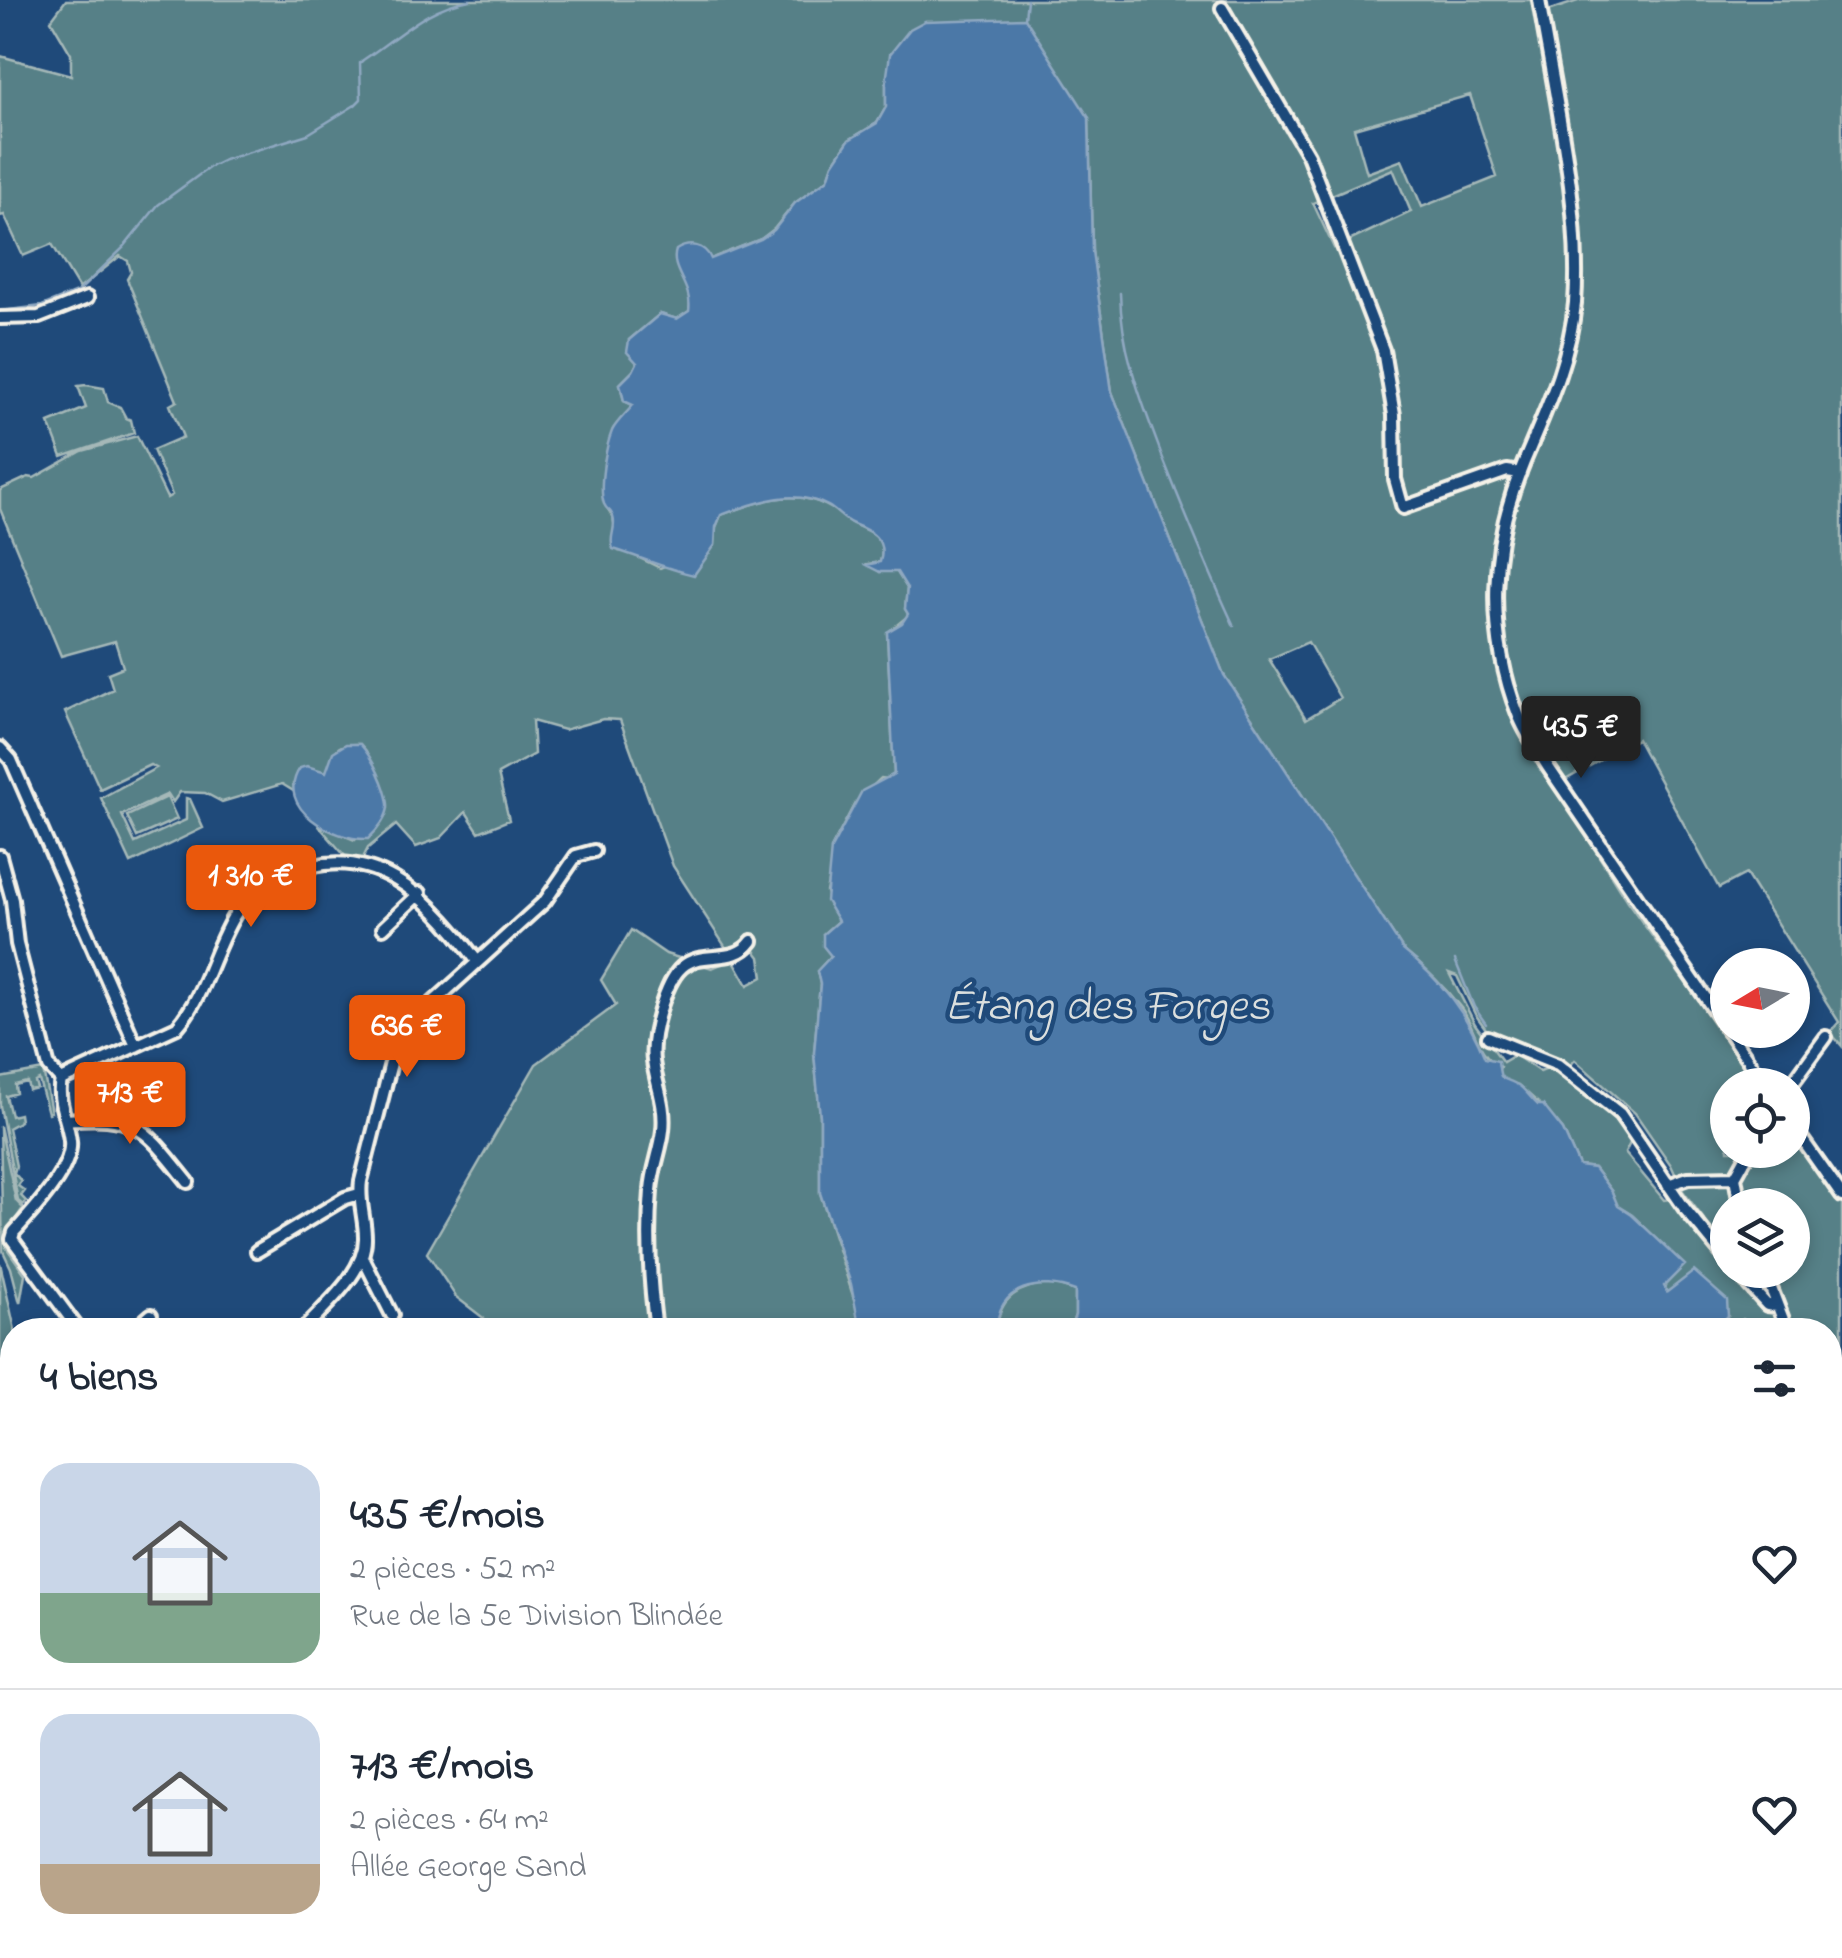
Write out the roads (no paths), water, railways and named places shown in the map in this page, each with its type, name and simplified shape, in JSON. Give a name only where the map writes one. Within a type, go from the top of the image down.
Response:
[{"type":"street","points":[[1540,0],[1570,200],[1575,299],[1571,336],[1558,380],[1514,489],[1500,544],[1495,587],[1497,632],[1519,716],[1548,768],[1753,1068]]},
{"type":"street","points":[[1222,8],[1308,155],[1382,350],[1394,415],[1395,479],[1403,508],[1507,471],[1520,473]]},
{"type":"street","points":[[0,318],[39,317],[87,298]]},
{"type":"street","points":[[0,748],[12,760],[136,1046]]},
{"type":"street","points":[[313,1318],[346,1282],[362,1256],[366,1236],[359,1194],[394,1051],[404,1029],[545,900],[576,856],[594,851]]},
{"type":"street","points":[[0,856],[12,900],[17,944],[49,1067],[62,1080]]},
{"type":"street","points":[[69,1318],[12,1240],[14,1232],[68,1166],[71,1144],[58,1092],[62,1080],[177,1027],[190,1012],[238,910],[267,884],[302,868],[346,864],[379,869],[420,893],[477,961]]},
{"type":"street","points":[[383,928],[420,893]]},
{"type":"street","points":[[655,1318],[650,1193],[663,1132],[664,1102],[653,1061],[654,1035],[667,992],[681,968],[700,959],[723,958],[748,946]]},
{"type":"street","points":[[1488,1036],[1558,1065],[1620,1114],[1710,1238]]},
{"type":"street","points":[[1803,1068],[1826,1037]]},
{"type":"street","points":[[66,1120],[117,1118],[131,1124],[158,1145],[188,1182]]},
{"type":"street","points":[[1810,1150],[1842,1196]]},
{"type":"street","points":[[1738,1188],[1736,1177],[1741,1168]]},
{"type":"street","points":[[1668,1184],[1688,1178],[1736,1177]]},
{"type":"street","points":[[257,1251],[345,1198],[359,1194]]},
{"type":"street","points":[[362,1256],[392,1315]]},
{"type":"street","points":[[1751,1288],[1767,1306],[1777,1306]]},
{"type":"street","points":[[1770,1288],[1782,1318]]},
{"type":"street","points":[[148,1318],[151,1315]]},
{"type":"water","name":"Étang des Forges","points":[[1025,18],[1089,118],[1092,251],[1112,392],[1224,675],[1403,950],[1451,998],[1485,1058],[1498,1061],[1502,1078],[1543,1105],[1563,1130],[1579,1166],[1594,1168],[1618,1206],[1685,1265],[1664,1286],[1667,1292],[1694,1271],[1727,1300],[1726,1318],[1074,1318],[1075,1291],[1048,1285],[1013,1294],[1004,1303],[999,1318],[858,1318],[851,1284],[820,1193],[820,1116],[814,1053],[820,984],[817,971],[831,956],[823,946],[823,934],[838,921],[826,901],[831,849],[862,791],[894,774],[887,632],[908,614],[907,588],[897,572],[880,572],[866,565],[880,562],[882,554],[871,533],[828,506],[801,498],[774,499],[721,515],[715,545],[694,575],[673,570],[613,549],[614,521],[604,504],[602,488],[612,431],[633,405],[624,401],[620,384],[637,363],[627,352],[629,340],[660,314],[677,319],[689,311],[676,250],[696,246],[711,259],[761,239],[774,230],[795,203],[828,179],[849,140],[877,123],[886,107],[890,54],[910,29],[925,21]]},
{"type":"water","points":[[346,744],[360,744],[365,750],[387,797],[384,818],[368,839],[325,828],[301,809],[295,796],[294,783],[300,768],[307,766],[326,772],[333,752]]},
{"type":"waterway","points":[[0,311],[42,306],[79,291],[124,247],[158,205],[210,167],[308,134],[355,105],[361,99],[363,60],[426,16],[470,0]]},
{"type":"waterway","points":[[1025,18],[1027,0]]},
{"type":"waterway","points":[[1120,293],[1128,356],[1140,396],[1234,626]]},
{"type":"waterway","points":[[1455,960],[1474,1007],[1486,1024]]},
{"type":"waterway","points":[[1759,1288],[1765,1295]]}]
